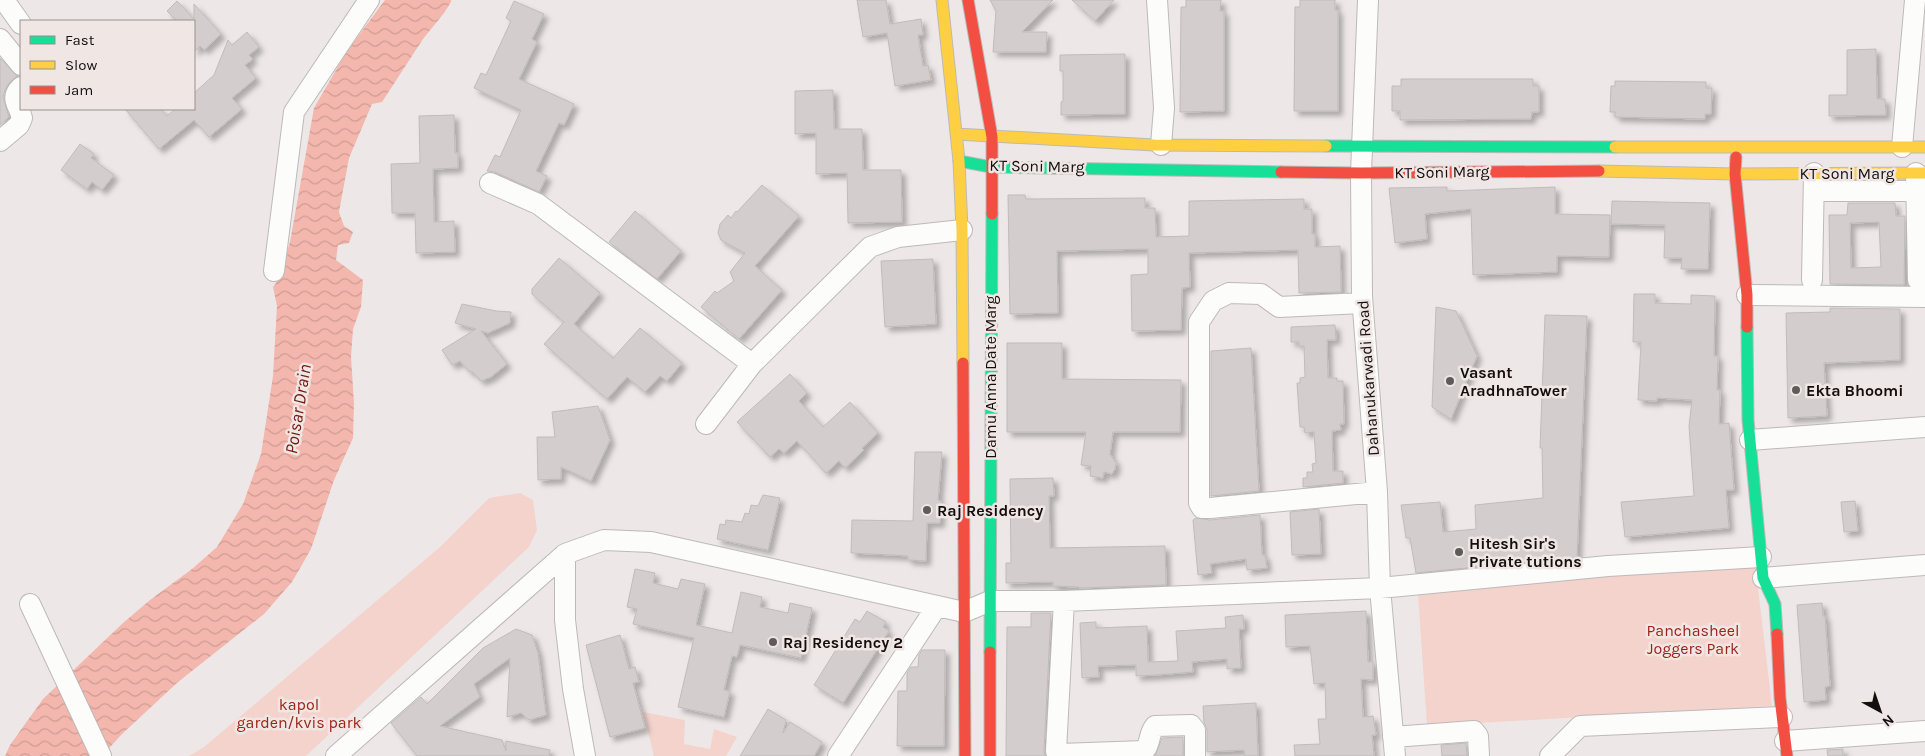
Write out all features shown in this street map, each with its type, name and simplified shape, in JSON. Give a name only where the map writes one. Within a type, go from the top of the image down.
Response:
[{"type":"street","points":[[274,271],[294,112],[369,0]]},
{"type":"street","name":"Damu Anna Date Marg","points":[[942,0],[959,161],[962,230],[964,756]]},
{"type":"street","name":"Damu Anna Date Marg","points":[[968,0],[992,137],[990,756]]},
{"type":"street","points":[[1157,0],[1164,108],[1161,145]]},
{"type":"street","name":"Dahanukarwadi Road","points":[[1368,0],[1362,145],[1362,303],[1376,492],[1380,588],[1394,746]]},
{"type":"street","points":[[1902,147],[1918,5]]},
{"type":"street","points":[[0,39],[20,64]]},
{"type":"street","points":[[0,141],[19,124],[22,118],[14,99],[16,92],[20,88]]},
{"type":"street","name":"KT Soni Marg","points":[[956,134],[1161,145],[1736,148],[1925,146]]},
{"type":"street","points":[[1736,148],[1735,174],[1747,295],[1748,420],[1763,578],[1775,604],[1782,717],[1786,748],[1925,731]]},
{"type":"street","name":"KT Soni Marg","points":[[959,161],[991,167],[1362,173],[1556,170],[1735,174],[1814,182]]},
{"type":"street","points":[[1747,295],[1921,289],[1919,179],[1814,182],[1812,280]]},
{"type":"street","points":[[490,183],[538,204],[752,364]]},
{"type":"street","points":[[706,424],[752,364],[870,247],[898,238],[962,230]]},
{"type":"street","points":[[1362,303],[1279,307],[1261,294],[1229,293],[1213,301],[1199,322],[1199,503],[1202,508],[1210,508],[1376,492]]},
{"type":"street","points":[[1750,440],[1925,427]]},
{"type":"street","points":[[336,756],[565,554],[604,540],[651,542],[964,612],[990,600],[1064,601],[1380,588],[1608,566],[1761,557]]},
{"type":"street","points":[[565,554],[565,620],[573,689],[585,756]]},
{"type":"street","points":[[1763,578],[1925,565]]},
{"type":"street","points":[[1064,601],[1056,751],[1060,754],[1144,751],[1148,748],[1150,731],[1155,726],[1191,725],[1194,730],[1195,756]]},
{"type":"street","points":[[30,604],[101,756]]},
{"type":"street","points":[[838,756],[937,606]]},
{"type":"street","points":[[1550,756],[1580,726],[1782,717]]},
{"type":"street","points":[[1394,746],[1474,731],[1478,736],[1479,756]]},
{"type":"green space","name":"kapol garden/kvis park","points":[[520,493],[533,500],[537,530],[529,547],[306,756],[189,756],[204,747],[440,547],[489,498]]},
{"type":"green space","name":"Panchasheel Joggers Park","points":[[1755,562],[1772,706],[1427,726],[1418,594]]},
{"type":"green space","points":[[643,712],[685,720],[684,744],[710,749],[714,729],[737,737],[726,756],[654,756]]},
{"type":"water","name":"Poisar Drain","points":[[385,0],[451,0],[451,2],[423,39],[382,102],[372,104],[349,158],[339,212],[344,226],[353,232],[349,243],[338,245],[336,260],[363,280],[361,307],[353,329],[351,357],[354,403],[353,438],[334,480],[311,549],[292,582],[264,614],[178,682],[121,735],[102,756],[5,756],[10,745],[43,699],[123,623],[217,547],[243,504],[261,454],[273,376],[277,306],[273,287],[285,270],[283,265],[290,242],[314,108],[347,51]]},
{"type":"building","points":[[857,0],[886,0],[890,24],[921,19],[923,35],[918,35],[923,66],[928,65],[931,80],[895,86],[887,33],[863,37]]},
{"type":"building","points":[[990,0],[1053,0],[1022,32],[1047,32],[1046,52],[993,52],[996,11]]},
{"type":"building","points":[[1072,0],[1114,0],[1095,21]]},
{"type":"building","points":[[1186,0],[1221,0],[1220,11],[1224,11],[1224,111],[1180,112],[1181,7],[1186,7]]},
{"type":"building","points":[[1300,0],[1335,0],[1335,10],[1338,10],[1338,111],[1294,111],[1295,7],[1300,7]]},
{"type":"building","points":[[177,1],[194,19],[194,4],[221,34],[204,50],[200,46],[195,51],[195,20],[176,20],[167,11]]},
{"type":"building","points":[[514,1],[544,14],[532,39],[537,42],[519,79],[574,104],[564,125],[559,123],[536,171],[547,176],[539,192],[495,172],[487,171],[495,155],[500,157],[521,110],[474,88],[481,73],[486,75],[511,21],[506,18]]},
{"type":"building","points":[[247,32],[259,47],[249,55],[253,59],[245,65],[256,78],[232,98],[242,109],[209,137],[194,120],[159,149],[126,110],[162,110],[167,116],[174,110],[195,110],[195,92],[214,75],[228,40],[232,45]]},
{"type":"building","points":[[1876,49],[1877,99],[1885,99],[1886,115],[1829,116],[1829,95],[1847,95],[1847,50]]},
{"type":"building","points":[[1125,54],[1125,114],[1061,115],[1063,71],[1060,71],[1060,55]]},
{"type":"building","points":[[0,58],[17,76],[9,83],[5,90],[3,97],[9,117],[0,125]]},
{"type":"building","points":[[1401,79],[1533,79],[1533,86],[1539,86],[1539,112],[1532,112],[1531,119],[1400,120],[1400,111],[1392,111],[1392,86],[1401,86]]},
{"type":"building","points":[[1615,81],[1706,82],[1706,88],[1712,88],[1711,114],[1705,114],[1705,119],[1615,117],[1615,112],[1610,112],[1611,86],[1615,86]]},
{"type":"building","points":[[833,90],[834,129],[862,129],[863,170],[901,170],[902,222],[848,223],[847,173],[816,174],[816,133],[795,134],[795,91]]},
{"type":"building","points":[[454,115],[455,153],[458,153],[458,168],[433,169],[434,222],[454,221],[455,252],[416,253],[415,213],[392,213],[391,164],[420,163],[419,116]]},
{"type":"building","points":[[80,144],[94,154],[91,158],[114,175],[102,190],[92,182],[87,189],[61,170]]},
{"type":"building","points":[[762,185],[799,216],[755,266],[782,290],[739,339],[701,307],[715,291],[717,293],[734,281],[730,272],[745,253],[721,240],[718,233],[720,224],[728,215],[731,218]]},
{"type":"building","points":[[1447,187],[1447,191],[1555,187],[1555,214],[1610,215],[1609,257],[1557,256],[1557,272],[1473,275],[1471,209],[1425,214],[1427,239],[1395,243],[1389,188]]},
{"type":"building","points":[[1008,195],[1025,195],[1026,199],[1145,198],[1145,208],[1155,208],[1156,237],[1189,236],[1189,201],[1304,199],[1304,209],[1312,209],[1312,234],[1315,234],[1315,247],[1340,246],[1341,292],[1299,293],[1298,250],[1189,253],[1190,287],[1182,288],[1181,330],[1132,331],[1131,275],[1148,274],[1148,249],[1057,251],[1058,313],[1010,314]]},
{"type":"building","points":[[1612,201],[1710,203],[1708,269],[1681,269],[1682,258],[1664,258],[1665,225],[1611,224]]},
{"type":"building","points":[[1848,203],[1895,203],[1896,216],[1905,216],[1904,285],[1830,284],[1829,215],[1847,215]],"holes":[[[1879,222],[1881,267],[1851,268],[1850,223]]]},
{"type":"building","points":[[635,211],[681,251],[657,279],[609,242]]},
{"type":"building","points":[[559,258],[600,293],[574,324],[613,358],[640,328],[682,363],[667,381],[660,376],[645,392],[627,377],[607,399],[544,344],[564,322],[532,294],[532,289]]},
{"type":"building","points":[[933,259],[936,324],[885,327],[881,261]]},
{"type":"building","points":[[1634,294],[1655,294],[1655,303],[1691,304],[1691,295],[1715,296],[1714,356],[1718,356],[1719,424],[1729,423],[1734,490],[1726,490],[1729,528],[1625,537],[1621,502],[1694,496],[1689,426],[1692,400],[1657,398],[1657,401],[1638,400],[1641,342],[1633,342]]},
{"type":"building","points":[[462,304],[511,312],[510,323],[488,333],[481,331],[507,364],[491,377],[481,381],[460,361],[452,365],[442,350],[476,329],[455,323]]},
{"type":"building","name":"Vasant AradhnaTower","points":[[1436,307],[1456,311],[1477,356],[1451,419],[1432,407]]},
{"type":"building","name":"Ekta Bhoomi","points":[[1830,308],[1900,309],[1900,360],[1824,363],[1827,416],[1788,418],[1786,313],[1830,312]]},
{"type":"building","points":[[1545,315],[1587,316],[1577,557],[1416,573],[1410,538],[1406,538],[1401,505],[1440,502],[1443,532],[1476,529],[1475,505],[1543,498],[1542,448],[1540,448]]},
{"type":"building","points":[[1335,325],[1336,340],[1327,340],[1328,378],[1337,378],[1337,381],[1343,381],[1344,424],[1340,424],[1341,430],[1332,431],[1333,471],[1343,471],[1343,483],[1303,487],[1303,478],[1307,478],[1307,472],[1313,472],[1312,464],[1316,463],[1314,432],[1305,433],[1304,427],[1300,427],[1297,383],[1300,383],[1300,378],[1305,377],[1304,346],[1299,346],[1299,342],[1291,342],[1291,327]]},
{"type":"building","points":[[1007,343],[1062,343],[1062,379],[1181,380],[1180,432],[1113,432],[1110,454],[1116,463],[1115,469],[1112,474],[1104,472],[1103,478],[1090,476],[1091,466],[1081,465],[1086,432],[1007,432]]},
{"type":"building","points":[[1251,348],[1259,491],[1211,496],[1211,351]]},
{"type":"building","points":[[790,374],[807,393],[799,401],[823,427],[850,402],[878,433],[845,468],[839,461],[826,473],[797,441],[784,453],[779,449],[770,457],[737,422]]},
{"type":"building","points":[[598,406],[610,440],[591,481],[561,467],[561,479],[538,480],[537,437],[555,437],[552,412]]},
{"type":"building","name":"Raj Residency","points":[[915,452],[942,452],[938,500],[941,501],[940,523],[927,523],[926,561],[908,560],[908,556],[851,553],[852,520],[913,521]]},
{"type":"building","points":[[1053,478],[1054,496],[1049,496],[1050,548],[1165,546],[1166,585],[1079,588],[1053,586],[1053,582],[1006,583],[1006,563],[1011,563],[1010,479]]},
{"type":"building","points":[[763,495],[780,498],[768,550],[717,539],[720,524],[725,525],[726,520],[742,522],[745,513],[749,514],[751,505],[758,506]]},
{"type":"building","points":[[1855,501],[1858,531],[1844,532],[1841,502]]},
{"type":"building","points":[[1319,509],[1321,554],[1292,555],[1290,512]]},
{"type":"building","points":[[1260,515],[1262,555],[1265,555],[1267,568],[1247,570],[1246,559],[1210,564],[1212,573],[1198,575],[1193,520],[1196,518],[1210,520]]},
{"type":"building","name":"Raj Residency 2","points":[[635,569],[655,573],[653,583],[678,589],[681,579],[705,584],[696,625],[732,633],[741,592],[762,597],[760,607],[788,613],[790,603],[812,608],[801,658],[740,645],[737,657],[732,656],[724,690],[730,691],[724,717],[678,707],[694,638],[633,624],[637,609],[627,607]]},
{"type":"building","points":[[1822,603],[1823,616],[1825,616],[1830,686],[1825,687],[1826,700],[1804,702],[1797,605]]},
{"type":"building","points":[[867,611],[886,622],[883,627],[889,631],[843,703],[814,685],[855,619],[860,622]]},
{"type":"building","points":[[1366,611],[1368,662],[1373,661],[1373,680],[1361,679],[1363,717],[1373,716],[1376,735],[1372,735],[1374,756],[1295,756],[1294,745],[1320,744],[1318,719],[1326,719],[1325,683],[1314,684],[1310,646],[1286,647],[1285,615]]},
{"type":"building","points":[[1031,613],[1051,613],[1045,756],[1006,756],[1007,627],[1031,627]]},
{"type":"building","points":[[1243,615],[1244,629],[1239,629],[1241,668],[1227,669],[1227,659],[1192,662],[1193,672],[1136,676],[1136,665],[1098,666],[1099,677],[1082,678],[1080,623],[1096,622],[1096,628],[1147,626],[1148,662],[1178,661],[1176,631],[1226,628],[1225,617]]},
{"type":"building","points":[[516,629],[532,635],[538,653],[546,715],[529,720],[521,713],[507,717],[510,658],[474,684],[480,697],[440,726],[502,740],[506,751],[506,741],[550,750],[549,756],[417,756],[391,723],[421,697],[427,704],[483,648]]},
{"type":"building","points":[[620,635],[629,669],[635,667],[639,682],[633,683],[645,728],[610,737],[586,645]]},
{"type":"building","points":[[922,650],[945,650],[944,746],[897,746],[898,691],[907,691],[907,673],[911,667],[918,667],[919,655]]},
{"type":"building","points":[[1256,703],[1258,756],[1245,756],[1244,750],[1207,752],[1207,730],[1204,722],[1203,706]]},
{"type":"building","points":[[768,709],[786,720],[783,733],[790,722],[822,742],[814,756],[740,756]]},
{"type":"building","points":[[1183,737],[1183,756],[1155,756],[1162,738]]},
{"type":"building","points":[[1466,743],[1467,756],[1442,756],[1441,745]]},
{"type":"building","points":[[1843,749],[1843,756],[1828,756],[1827,750]]},
{"type":"traffic: fast","points":[[1326,146],[1615,147]]},
{"type":"traffic: fast","points":[[959,161],[991,167],[1281,172]]},
{"type":"traffic: fast","points":[[990,652],[992,214]]},
{"type":"traffic: fast","points":[[1747,327],[1748,420],[1763,578],[1775,604],[1777,634]]},
{"type":"traffic: slow","points":[[942,0],[959,161],[962,230],[963,363]]},
{"type":"traffic: slow","points":[[956,134],[1154,145],[1326,146]]},
{"type":"traffic: slow","points":[[1615,147],[1925,147]]},
{"type":"traffic: slow","points":[[1599,171],[1735,174],[1925,173]]},
{"type":"traffic: jam","points":[[968,0],[992,137],[992,214]]},
{"type":"traffic: jam","points":[[1736,157],[1735,174],[1747,295],[1747,327]]},
{"type":"traffic: jam","points":[[1281,172],[1599,171]]},
{"type":"traffic: jam","points":[[963,363],[965,756]]},
{"type":"traffic: jam","points":[[1777,634],[1780,698],[1787,756]]},
{"type":"traffic: jam","points":[[990,652],[990,756]]},
{"type":"place","name":"Vasant AradhnaTower","points":[[1450,381]]},
{"type":"place","name":"Ekta Bhoomi","points":[[1796,390]]},
{"type":"place","name":"Raj Residency","points":[[927,510]]},
{"type":"place","name":"Hitesh Sir's Private tutions","points":[[1459,552]]},
{"type":"place","name":"Raj Residency 2","points":[[773,642]]}]
